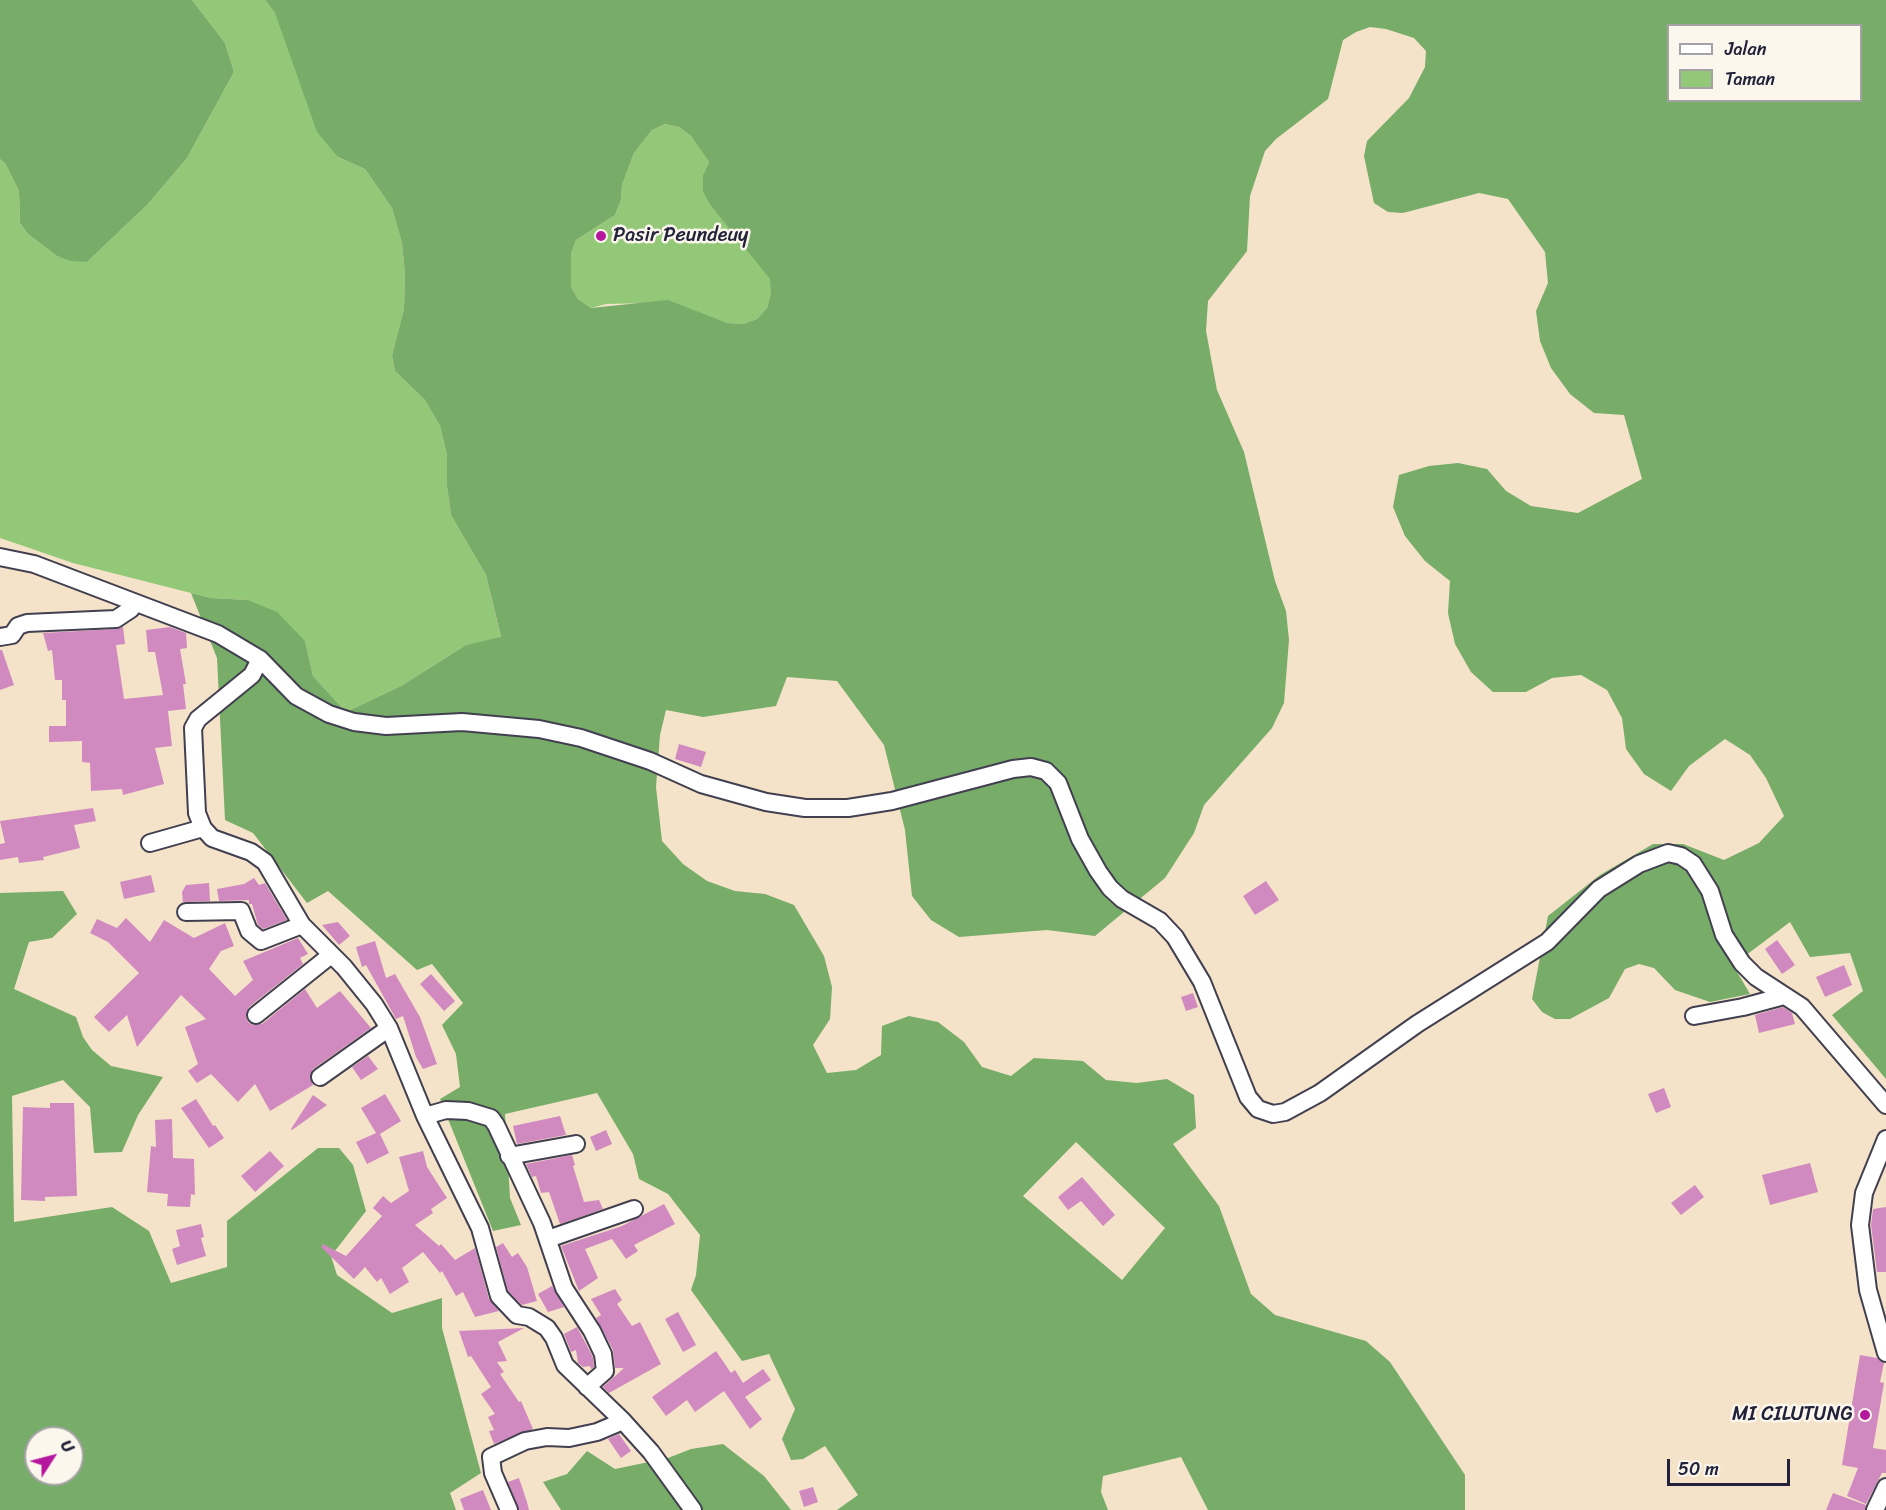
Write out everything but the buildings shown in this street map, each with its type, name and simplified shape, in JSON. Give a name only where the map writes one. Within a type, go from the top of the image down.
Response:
[{"type":"street","points":[[0,557],[34,564],[219,634],[260,660],[296,696],[329,714],[354,722],[386,726],[462,722],[539,729],[581,738],[650,761],[700,784],[766,802],[805,808],[848,808],[892,801],[1012,769],[1031,767],[1047,771],[1058,783],[1080,839],[1110,888],[1122,899],[1160,921],[1175,937],[1202,982],[1248,1097],[1258,1109],[1273,1114],[1285,1112],[1320,1093],[1417,1024],[1547,942],[1599,889],[1639,864],[1668,853],[1681,856],[1693,864],[1710,891],[1724,935],[1742,963],[1802,1007],[1886,1105]]},
{"type":"street","points":[[0,637],[12,635],[18,626],[27,623],[116,619],[131,609],[134,603]]},
{"type":"street","points":[[260,660],[252,675],[198,719],[193,728],[197,813],[203,828],[212,838],[251,852],[265,862],[302,925],[360,986],[389,1028],[425,1116],[480,1228],[499,1296],[518,1315],[529,1317],[547,1328],[566,1365],[651,1452],[693,1510]]},
{"type":"street","points":[[150,843],[203,828]]},
{"type":"street","points":[[186,912],[241,911],[249,931],[261,941],[302,925]]},
{"type":"street","points":[[256,1016],[331,955]]},
{"type":"street","points":[[1694,1016],[1784,996]]},
{"type":"street","points":[[320,1077],[389,1028]]},
{"type":"street","points":[[425,1116],[446,1110],[468,1111],[491,1118],[548,1239],[564,1288],[592,1331],[606,1365],[602,1376],[587,1387]]},
{"type":"street","points":[[1886,1139],[1881,1161],[1864,1193],[1860,1225],[1868,1290],[1886,1353]]},
{"type":"street","points":[[509,1156],[576,1144]]},
{"type":"street","points":[[548,1239],[634,1209]]},
{"type":"street","points":[[508,1510],[493,1473],[490,1457],[525,1441],[547,1437],[569,1438],[597,1432],[623,1421]]},
{"type":"street","points":[[1875,1510],[1886,1487]]},
{"type":"green space","points":[[0,0],[192,0],[225,43],[234,72],[187,158],[148,204],[87,262],[71,261],[57,256],[28,234],[20,223],[19,191],[5,163],[0,159]]},
{"type":"green space","points":[[192,0],[265,0],[275,13],[338,157],[365,169],[392,208],[402,243],[405,274],[404,309],[392,355],[395,371],[425,400],[440,426],[447,455],[447,486],[451,515],[486,575],[501,638],[466,645],[401,686],[346,712],[313,676],[305,641],[248,600],[211,598],[73,563],[0,538],[0,159],[5,163],[19,191],[20,223],[28,234],[57,256],[87,262],[148,204],[187,158],[234,72],[225,43]]},
{"type":"green space","points":[[265,0],[1886,0],[1886,1079],[1832,1015],[1863,991],[1850,953],[1810,957],[1790,922],[1733,965],[1750,994],[1710,1002],[1675,990],[1654,968],[1639,964],[1625,969],[1609,998],[1570,1019],[1555,1019],[1542,1012],[1532,999],[1548,916],[1600,875],[1653,844],[1683,844],[1724,860],[1759,843],[1784,816],[1766,778],[1750,755],[1725,739],[1689,766],[1671,791],[1644,774],[1626,749],[1622,718],[1607,690],[1581,675],[1552,678],[1526,692],[1493,692],[1471,672],[1455,644],[1448,613],[1450,581],[1425,561],[1405,536],[1393,507],[1399,475],[1429,466],[1458,463],[1487,469],[1506,491],[1531,506],[1578,513],[1642,479],[1624,415],[1594,413],[1570,394],[1551,368],[1540,341],[1536,311],[1548,283],[1545,252],[1508,199],[1479,193],[1403,213],[1388,212],[1374,203],[1364,156],[1367,141],[1409,98],[1425,67],[1426,51],[1414,38],[1386,29],[1370,27],[1356,32],[1343,40],[1328,99],[1276,139],[1265,151],[1250,196],[1247,251],[1208,301],[1206,331],[1217,390],[1244,452],[1275,581],[1286,611],[1289,640],[1284,703],[1272,728],[1204,805],[1194,833],[1165,878],[1095,936],[1047,930],[959,937],[931,920],[912,896],[905,830],[884,745],[837,681],[787,677],[776,706],[703,717],[666,710],[660,735],[656,787],[662,841],[683,864],[707,881],[735,891],[765,894],[794,905],[824,956],[832,987],[830,1019],[813,1045],[827,1073],[856,1070],[881,1055],[882,1026],[909,1016],[938,1022],[964,1042],[982,1067],[1011,1076],[1034,1058],[1083,1061],[1106,1080],[1137,1083],[1167,1079],[1194,1095],[1196,1128],[1173,1144],[1219,1206],[1251,1294],[1275,1315],[1366,1341],[1390,1362],[1465,1475],[1465,1510],[1208,1510],[1181,1457],[1103,1476],[1101,1492],[1108,1510],[837,1510],[858,1495],[825,1446],[803,1459],[791,1460],[782,1439],[795,1409],[769,1354],[742,1361],[691,1290],[696,1275],[700,1235],[668,1194],[639,1179],[633,1154],[597,1093],[505,1114],[510,1198],[521,1225],[493,1231],[440,1099],[460,1087],[456,1054],[442,1025],[463,1003],[432,964],[417,970],[328,891],[307,903],[253,833],[225,820],[217,658],[191,593],[211,598],[248,600],[277,612],[305,641],[313,676],[346,712],[401,686],[466,645],[501,637],[486,575],[451,515],[447,486],[447,455],[440,426],[425,400],[395,371],[392,355],[404,309],[405,274],[402,243],[392,208],[365,169],[338,157],[317,132],[275,13]],"holes":[[[665,124],[679,127],[691,136],[709,162],[703,175],[703,192],[710,205],[770,279],[771,293],[767,308],[757,319],[743,324],[727,323],[668,300],[591,308],[578,299],[571,287],[571,254],[576,240],[615,215],[621,200],[622,185],[634,153],[652,130]],[[1076,1142],[1165,1228],[1122,1280],[1023,1196]]]},
{"type":"green space","points":[[665,124],[679,127],[691,136],[709,162],[703,175],[703,192],[710,205],[771,279],[771,293],[767,308],[757,319],[743,324],[727,323],[652,303],[606,304],[591,308],[578,299],[571,287],[571,254],[576,240],[615,215],[621,200],[622,185],[634,153],[652,130]]},
{"type":"green space","points":[[63,891],[77,914],[52,938],[29,942],[14,989],[76,1017],[83,1037],[92,1050],[111,1066],[163,1077],[138,1115],[122,1152],[94,1153],[90,1107],[63,1080],[12,1096],[14,1222],[112,1207],[149,1231],[171,1283],[227,1267],[227,1221],[318,1148],[339,1148],[353,1165],[366,1211],[331,1256],[337,1275],[392,1313],[442,1298],[442,1328],[481,1473],[450,1493],[456,1510],[0,1510],[0,893]]},
{"type":"green space","points":[[723,1444],[764,1476],[791,1510],[561,1510],[543,1482],[567,1474],[587,1451],[615,1469],[668,1458],[691,1449]]},
{"type":"place","name":"Pasir Peundeuy","points":[[601,236]]},
{"type":"place","name":"MI CILUTUNG","points":[[1865,1415]]}]
